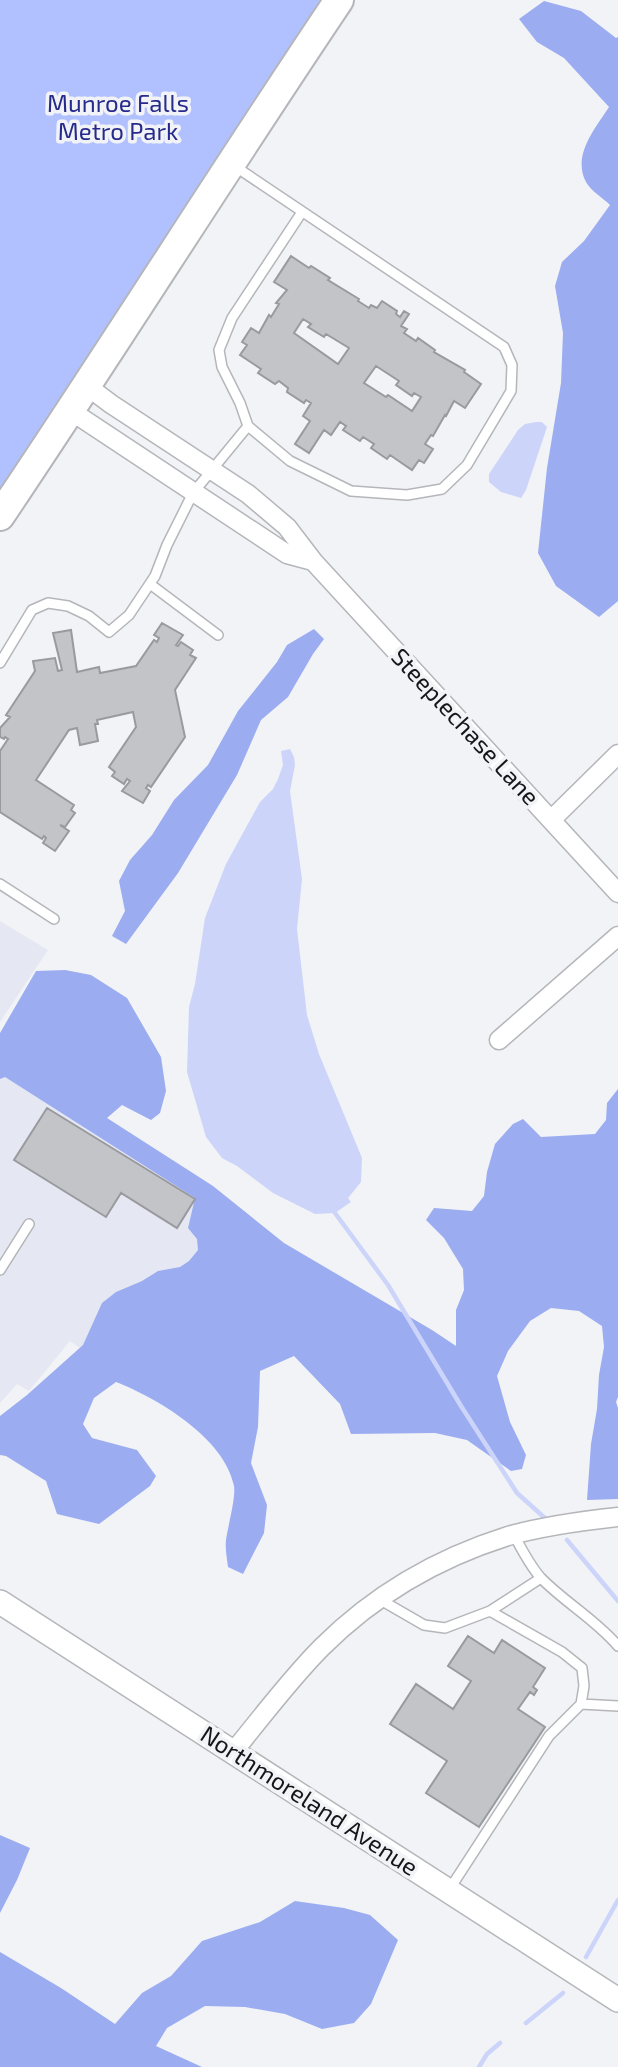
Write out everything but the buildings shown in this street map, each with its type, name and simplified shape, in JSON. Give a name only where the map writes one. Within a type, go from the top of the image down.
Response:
[{"type":"main road","points":[[0,516],[339,0]]},
{"type":"street","name":"Steeplechase Lane","points":[[87,387],[248,494],[287,527],[313,561],[618,893]]},
{"type":"street","name":"Steeplechase Lane","points":[[71,411],[287,554],[313,561]]},
{"type":"street","points":[[551,820],[618,754]]},
{"type":"street","points":[[499,1040],[618,936]]},
{"type":"street","points":[[233,1752],[322,1647],[379,1599],[435,1565],[514,1535],[618,1517]]},
{"type":"street","name":"Northmoreland Avenue","points":[[0,1602],[618,2000]]},
{"type":"lane","points":[[230,163],[504,346],[512,365],[511,391],[467,465],[442,489],[407,495],[351,491],[290,461],[248,426],[222,367],[219,350],[232,318],[302,212]]},
{"type":"lane","points":[[0,663],[32,610],[48,603],[68,606],[89,616],[109,632],[129,615],[150,584],[193,493],[248,426]]},
{"type":"lane","points":[[150,584],[218,635]]},
{"type":"lane","points":[[0,884],[54,919]]},
{"type":"lane","points":[[0,1270],[29,1224]]},
{"type":"lane","points":[[514,1535],[525,1557],[541,1578],[605,1631],[618,1646]]},
{"type":"lane","points":[[379,1599],[424,1626],[445,1628],[490,1611],[541,1578]]},
{"type":"lane","points":[[448,1891],[549,1735],[581,1704],[584,1686],[582,1668],[562,1652],[490,1611]]},
{"type":"lane","points":[[581,1704],[618,1706]]},
{"type":"shaded area","points":[[544,1],[581,11],[618,37],[618,601],[599,617],[556,586],[538,553],[547,468],[561,383],[563,333],[555,286],[562,262],[584,241],[610,205],[586,182],[582,172],[583,152],[609,107],[564,58],[537,42],[519,19]]},
{"type":"shaded area","points":[[542,422],[547,427],[526,490],[521,498],[501,492],[489,482],[489,474],[518,430],[525,424]]},
{"type":"shaded area","points":[[314,629],[324,639],[288,697],[261,720],[237,775],[178,873],[126,944],[112,936],[125,911],[119,881],[130,860],[152,835],[174,800],[208,765],[238,711],[277,662],[287,645]]},
{"type":"shaded area","points":[[290,749],[295,765],[290,791],[302,879],[297,929],[307,1015],[319,1054],[362,1158],[361,1182],[348,1198],[351,1202],[335,1213],[315,1214],[273,1193],[222,1158],[206,1137],[187,1072],[189,1007],[205,918],[226,864],[260,802],[273,789],[278,779],[283,765],[281,751]]},
{"type":"shaded area","points":[[0,921],[48,950],[0,1022]]},
{"type":"shaded area","points":[[65,970],[91,975],[127,998],[161,1057],[166,1091],[160,1113],[151,1120],[122,1105],[107,1118],[213,1186],[284,1243],[456,1346],[456,1310],[464,1290],[463,1269],[444,1238],[426,1220],[434,1208],[472,1211],[484,1196],[495,1144],[513,1124],[523,1119],[541,1137],[595,1134],[606,1120],[607,1103],[618,1089],[618,1499],[587,1500],[591,1444],[604,1347],[602,1326],[579,1311],[551,1308],[530,1321],[508,1351],[497,1376],[510,1422],[526,1455],[522,1469],[511,1471],[467,1440],[435,1433],[351,1434],[340,1404],[294,1356],[260,1371],[258,1427],[251,1463],[267,1505],[264,1533],[243,1574],[228,1567],[226,1540],[234,1486],[228,1468],[218,1452],[204,1436],[169,1409],[116,1382],[94,1398],[83,1424],[92,1438],[137,1450],[156,1476],[150,1486],[99,1524],[57,1514],[46,1481],[0,1455],[0,1416],[83,1345],[102,1303],[116,1292],[158,1271],[180,1267],[198,1250],[197,1239],[188,1228],[195,1198],[5,1077],[0,1079],[0,1033],[36,971]]},
{"type":"shaded area","points":[[0,1074],[196,1198],[218,1227],[178,1290],[91,1356],[70,1341],[29,1391],[17,1384],[0,1403]]},
{"type":"shaded area","points":[[0,1835],[30,1848],[0,1913]]},
{"type":"shaded area","points":[[295,1901],[344,1908],[370,1915],[398,1940],[371,2004],[354,2023],[322,2029],[285,2014],[245,2007],[205,2006],[167,2028],[156,2046],[202,2067],[0,2067],[0,1952],[115,2024],[142,1993],[171,1976],[202,1941],[260,1922]]},
{"type":"green space","name":"Munroe Falls Metro Park","points":[[0,0],[339,0],[0,516]]},
{"type":"waterway","points":[[335,1213],[388,1285],[517,1493],[546,1519]]},
{"type":"waterway","points":[[567,1540],[618,1601]]},
{"type":"waterway","points":[[586,1957],[618,1900]]},
{"type":"waterway","points":[[526,2023],[563,1993]]},
{"type":"waterway","points":[[479,2067],[487,2054],[500,2043]]}]
